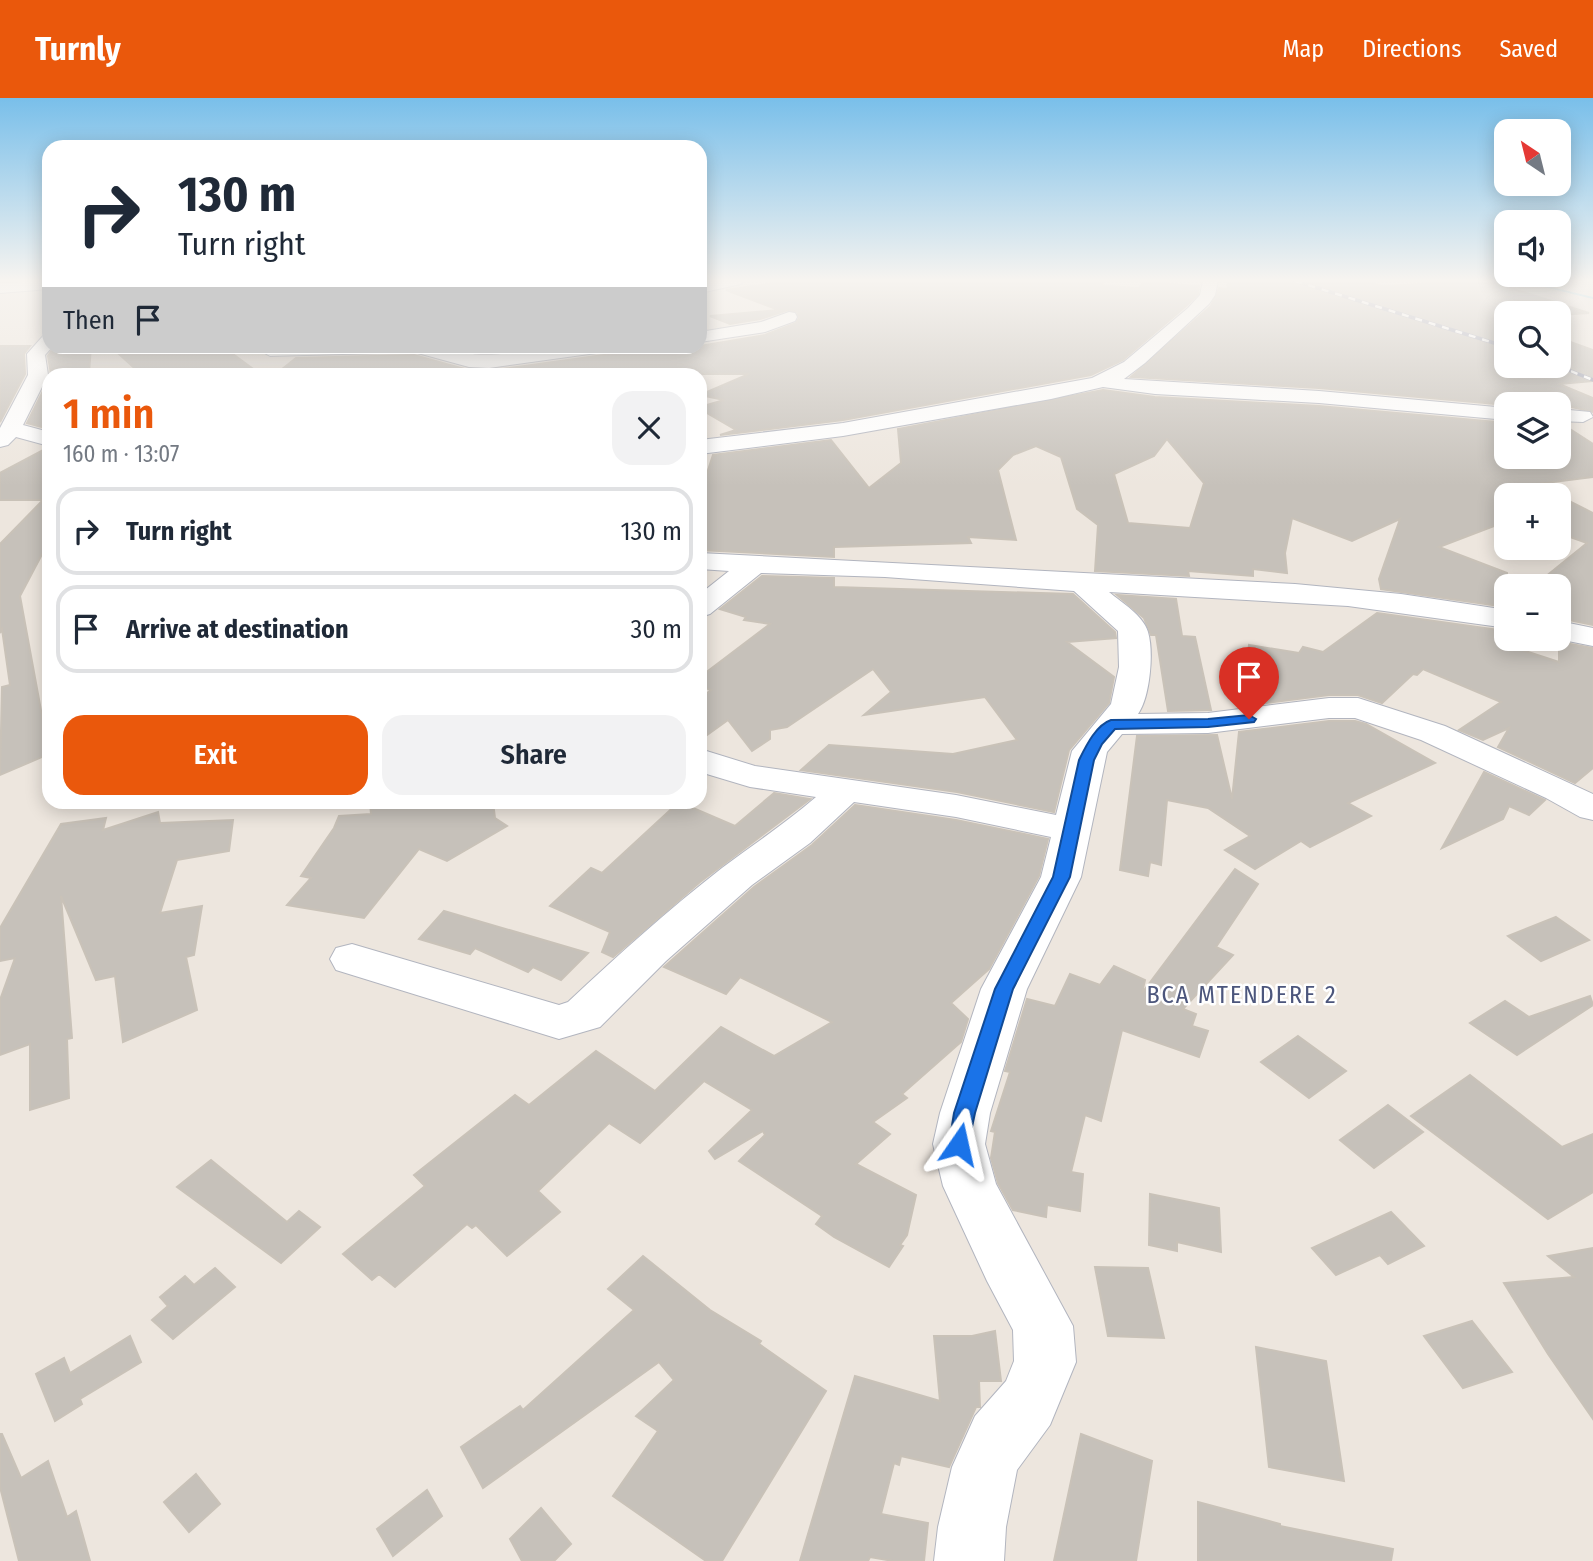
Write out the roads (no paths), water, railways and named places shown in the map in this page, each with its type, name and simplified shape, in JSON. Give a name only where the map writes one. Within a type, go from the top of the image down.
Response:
[{"type":"street","points":[[40,349],[37,352],[38,377],[32,391],[12,416],[6,435],[42,438]]},
{"type":"street","points":[[707,446],[828,432],[1100,382],[1125,370],[1149,349]]},
{"type":"street","points":[[440,354],[472,368],[560,354]]},
{"type":"street","points":[[1100,382],[1147,388],[1319,397],[1454,412],[1494,414]]},
{"type":"street","points":[[1571,416],[1583,416]]},
{"type":"street","points":[[707,561],[886,569],[1082,583],[1187,586],[1369,599],[1451,608],[1494,616]]},
{"type":"street","points":[[707,602],[755,564]]},
{"type":"street","points":[[969,1561],[972,1527],[985,1466],[998,1439],[1028,1403],[1045,1362],[1043,1326],[1007,1263],[970,1186],[959,1144],[972,1088],[1004,989],[1055,893],[1073,830],[1087,760],[1095,743],[1127,706],[1132,685],[1136,645],[1133,631],[1127,622],[1082,583]]},
{"type":"street","points":[[1571,632],[1593,637]]},
{"type":"street","points":[[1111,724],[1208,723],[1329,708],[1358,708],[1433,733],[1559,790],[1593,809]]},
{"type":"street","points":[[707,762],[750,776],[956,806],[1073,830]]},
{"type":"street","points":[[352,959],[559,1022],[584,1015],[651,950],[738,876],[796,835],[847,789]]},
{"type":"railway","points":[[1571,371],[1593,380]]},
{"type":"district","name":"BCA MTENDERE 2","points":[[1242,995]]}]
